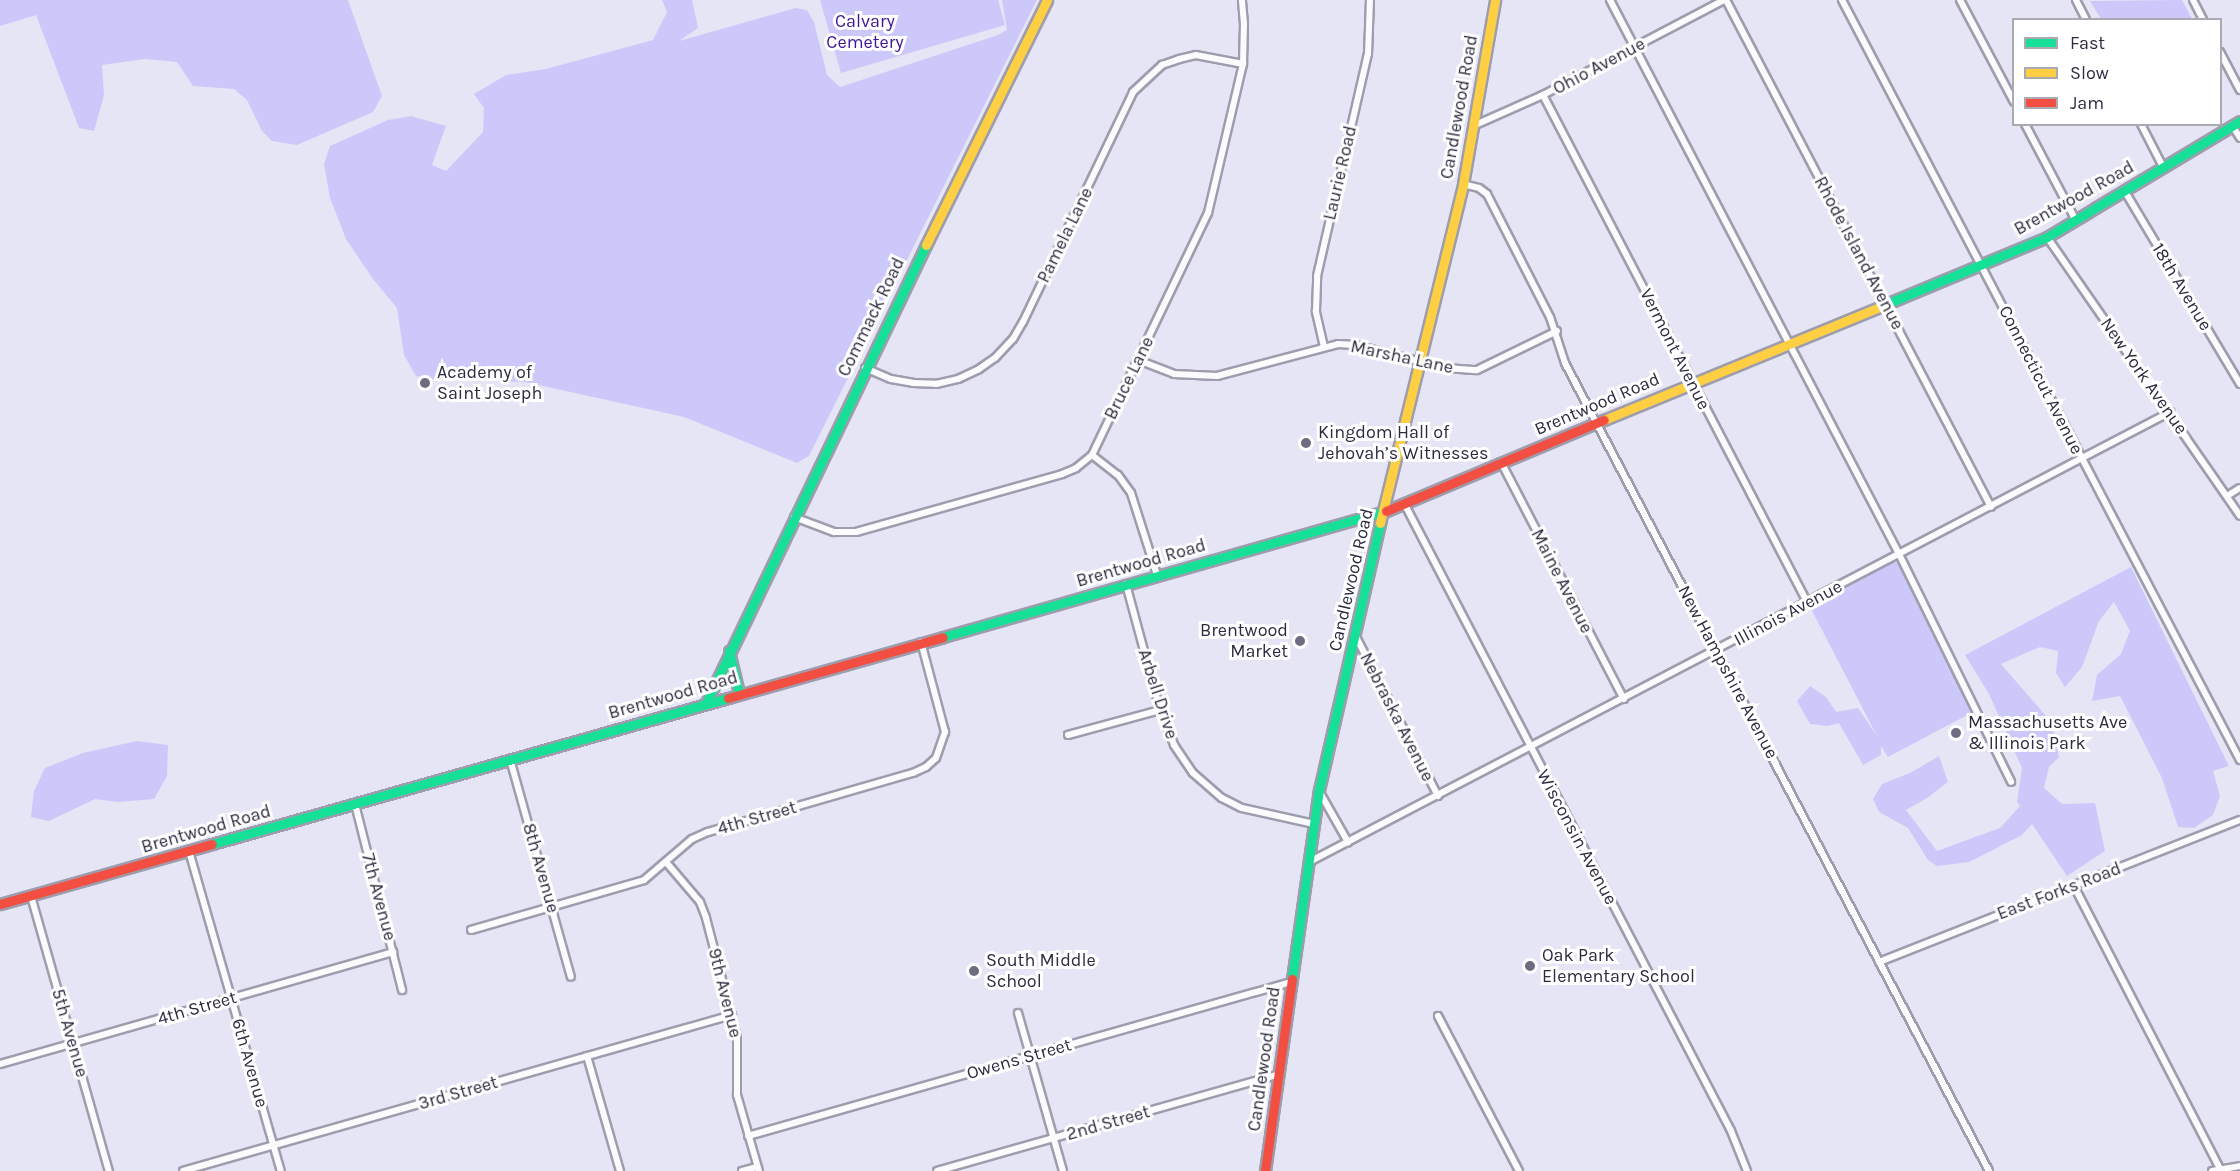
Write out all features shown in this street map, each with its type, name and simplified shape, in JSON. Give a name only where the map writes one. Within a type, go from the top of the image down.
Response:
[{"type":"street","name":"Commack Road","points":[[706,703],[865,368],[1047,0]]},
{"type":"street","name":"Bruce Lane","points":[[1092,455],[1208,213],[1243,64],[1242,0]]},
{"type":"street","name":"Laurie Road","points":[[1324,347],[1316,311],[1317,276],[1368,54],[1370,0]]},
{"type":"street","name":"Candlewood Road","points":[[1262,1170],[1280,1074],[1319,790],[1356,637],[1361,603],[1462,184],[1495,0]]},
{"type":"street","points":[[1610,0],[1899,554],[2011,782]]},
{"type":"street","name":"Ohio Avenue","points":[[1473,126],[1543,95],[1725,0]]},
{"type":"street","name":"Rhode Island Avenue","points":[[1725,0],[1991,507]]},
{"type":"street","name":"Connecticut Avenue","points":[[1842,0],[1982,263],[2240,760]]},
{"type":"street","points":[[1960,0],[2012,100]]},
{"type":"street","points":[[2076,0],[2085,18]]},
{"type":"street","points":[[2193,0],[2202,18]]},
{"type":"street","name":"Pamela Lane","points":[[865,368],[891,379],[913,384],[936,384],[958,379],[995,358],[1023,322],[1133,92],[1162,65],[1179,59],[1196,56],[1243,64]]},
{"type":"street","points":[[2222,56],[2240,90]]},
{"type":"street","name":"Vermont Avenue","points":[[1543,95],[1807,602]]},
{"type":"street","points":[[2236,123],[2240,138]]},
{"type":"street","name":"Brentwood Road","points":[[0,904],[1383,512],[1885,302],[2047,237],[2236,123]]},
{"type":"street","points":[[2026,126],[2075,219]]},
{"type":"street","points":[[2142,126],[2163,167]]},
{"type":"street","name":"New Hampshire Avenue","points":[[1462,184],[1479,188],[1487,194],[1557,331],[1565,363],[1989,1171]]},
{"type":"street","name":"18th Avenue","points":[[2124,190],[2240,384]]},
{"type":"street","name":"New York Avenue","points":[[2047,237],[2240,516]]},
{"type":"street","name":"Marsha Lane","points":[[1138,360],[1174,374],[1217,376],[1324,347],[1355,345],[1461,370],[1477,370],[1557,331]]},
{"type":"street","name":"Illinois Avenue","points":[[1309,862],[1530,749],[2170,412]]},
{"type":"street","points":[[794,517],[834,532],[856,532],[1062,474],[1092,455],[1118,475],[1131,493],[1157,575]]},
{"type":"street","name":"Maine Avenue","points":[[1501,462],[1624,699]]},
{"type":"street","points":[[2227,496],[2240,488]]},
{"type":"street","name":"Wisconsin Avenue","points":[[1404,503],[1530,749],[1731,1131],[1747,1171]]},
{"type":"street","name":"Arbell Drive","points":[[1126,584],[1160,710],[1182,759],[1193,774],[1222,798],[1259,814],[1314,824]]},
{"type":"street","name":"Nebraska Avenue","points":[[1356,637],[1438,796]]},
{"type":"street","name":"4th Street","points":[[471,930],[644,880],[692,839],[708,832],[913,773],[936,758],[945,732],[921,642]]},
{"type":"street","points":[[729,651],[739,693]]},
{"type":"street","points":[[1068,735],[1160,710]]},
{"type":"street","name":"8th Avenue","points":[[510,759],[571,977]]},
{"type":"street","points":[[1319,790],[1348,843]]},
{"type":"street","name":"7th Avenue","points":[[355,804],[402,990]]},
{"type":"street","name":"East Forks Road","points":[[1879,962],[2240,820]]},
{"type":"street","name":"6th Avenue","points":[[189,851],[281,1171]]},
{"type":"street","name":"9th Avenue","points":[[666,861],[700,902],[732,1015],[738,1053],[737,1095],[758,1169]]},
{"type":"street","points":[[2074,886],[2221,1170]]},
{"type":"street","name":"5th Avenue","points":[[31,896],[109,1171]]},
{"type":"street","name":"4th Street","points":[[0,1064],[393,951]]},
{"type":"street","name":"Owens Street","points":[[748,1136],[1291,982]]},
{"type":"street","points":[[1018,1013],[1064,1171]]},
{"type":"street","name":"3rd Street","points":[[183,1171],[732,1015]]},
{"type":"street","points":[[1438,1016],[1519,1171]]},
{"type":"street","points":[[587,1056],[620,1171]]},
{"type":"street","name":"2nd Street","points":[[937,1171],[1280,1074]]},
{"type":"street","points":[[2212,1171],[2240,1166]]},
{"type":"street","points":[[742,1171],[758,1169]]},
{"type":"green space","points":[[0,0],[348,0],[382,96],[373,112],[297,145],[272,141],[262,131],[247,100],[234,89],[193,86],[177,62],[145,59],[102,65],[104,95],[94,131],[79,128],[36,15],[0,26]]},
{"type":"green space","points":[[662,0],[692,0],[698,28],[679,41],[796,8],[807,10],[814,22],[827,75],[840,87],[998,35],[1007,30],[1002,0],[1037,0],[809,456],[797,463],[684,417],[525,382],[433,379],[416,376],[404,355],[397,308],[373,279],[346,239],[330,198],[324,164],[330,146],[388,120],[411,116],[446,126],[432,165],[446,171],[483,132],[484,108],[474,94],[506,75],[546,69],[653,40],[667,12]]},
{"type":"green space","name":"Calvary Cemetery","points":[[820,0],[998,0],[1005,25],[841,73]]},
{"type":"green space","points":[[2182,0],[2191,18],[2100,18],[2090,1]]},
{"type":"green space","points":[[1890,562],[1901,563],[1973,712],[1888,757],[1881,746],[1881,755],[1863,765],[1839,723],[1827,726],[1810,724],[1797,701],[1810,686],[1826,697],[1836,712],[1858,708],[1877,736],[1809,605]]},
{"type":"green space","points":[[2131,567],[2229,766],[2213,771],[2220,796],[2213,815],[2194,828],[2178,827],[2162,778],[2120,696],[2092,701],[2097,675],[2121,654],[2130,631],[2114,602],[2099,621],[2082,667],[2065,687],[2056,673],[2058,651],[2040,647],[2001,664],[2052,723],[2059,757],[2049,767],[2044,788],[2062,804],[2095,803],[2105,851],[2067,876],[2032,824],[2022,835],[1969,862],[1937,866],[1928,860],[1908,828],[1879,812],[1873,799],[1882,784],[1910,773],[1939,756],[1948,782],[1906,810],[1937,851],[2000,828],[2020,806],[2017,802],[2022,768],[1989,694],[1965,655]]},
{"type":"green space","points":[[137,741],[168,745],[167,776],[154,799],[118,802],[95,799],[49,821],[31,817],[34,791],[45,768],[83,753]]},
{"type":"traffic: fast","points":[[1879,307],[2047,237],[2240,121]]},
{"type":"traffic: fast","points":[[706,703],[926,245]]},
{"type":"traffic: fast","points":[[943,637],[1386,511]]},
{"type":"traffic: fast","points":[[1292,979],[1319,790],[1380,523]]},
{"type":"traffic: fast","points":[[729,651],[739,693]]},
{"type":"traffic: fast","points":[[212,844],[728,698]]},
{"type":"traffic: slow","points":[[926,245],[1047,0]]},
{"type":"traffic: slow","points":[[1380,523],[1463,184],[1495,0]]},
{"type":"traffic: slow","points":[[1604,420],[1879,307]]},
{"type":"traffic: jam","points":[[1386,511],[1604,420]]},
{"type":"traffic: jam","points":[[728,698],[943,637]]},
{"type":"traffic: jam","points":[[0,904],[212,844]]},
{"type":"traffic: jam","points":[[1265,1171],[1292,979]]},
{"type":"place","name":"Academy of Saint Joseph","points":[[425,383]]},
{"type":"place","name":"Kingdom Hall of Jehovah’s Witnesses","points":[[1306,443]]},
{"type":"place","name":"Brentwood Market","points":[[1300,641]]},
{"type":"place","name":"Massachusetts Ave & Illinois Park","points":[[1956,733]]},
{"type":"place","name":"Oak Park Elementary School","points":[[1530,966]]},
{"type":"place","name":"South Middle School","points":[[974,971]]}]
